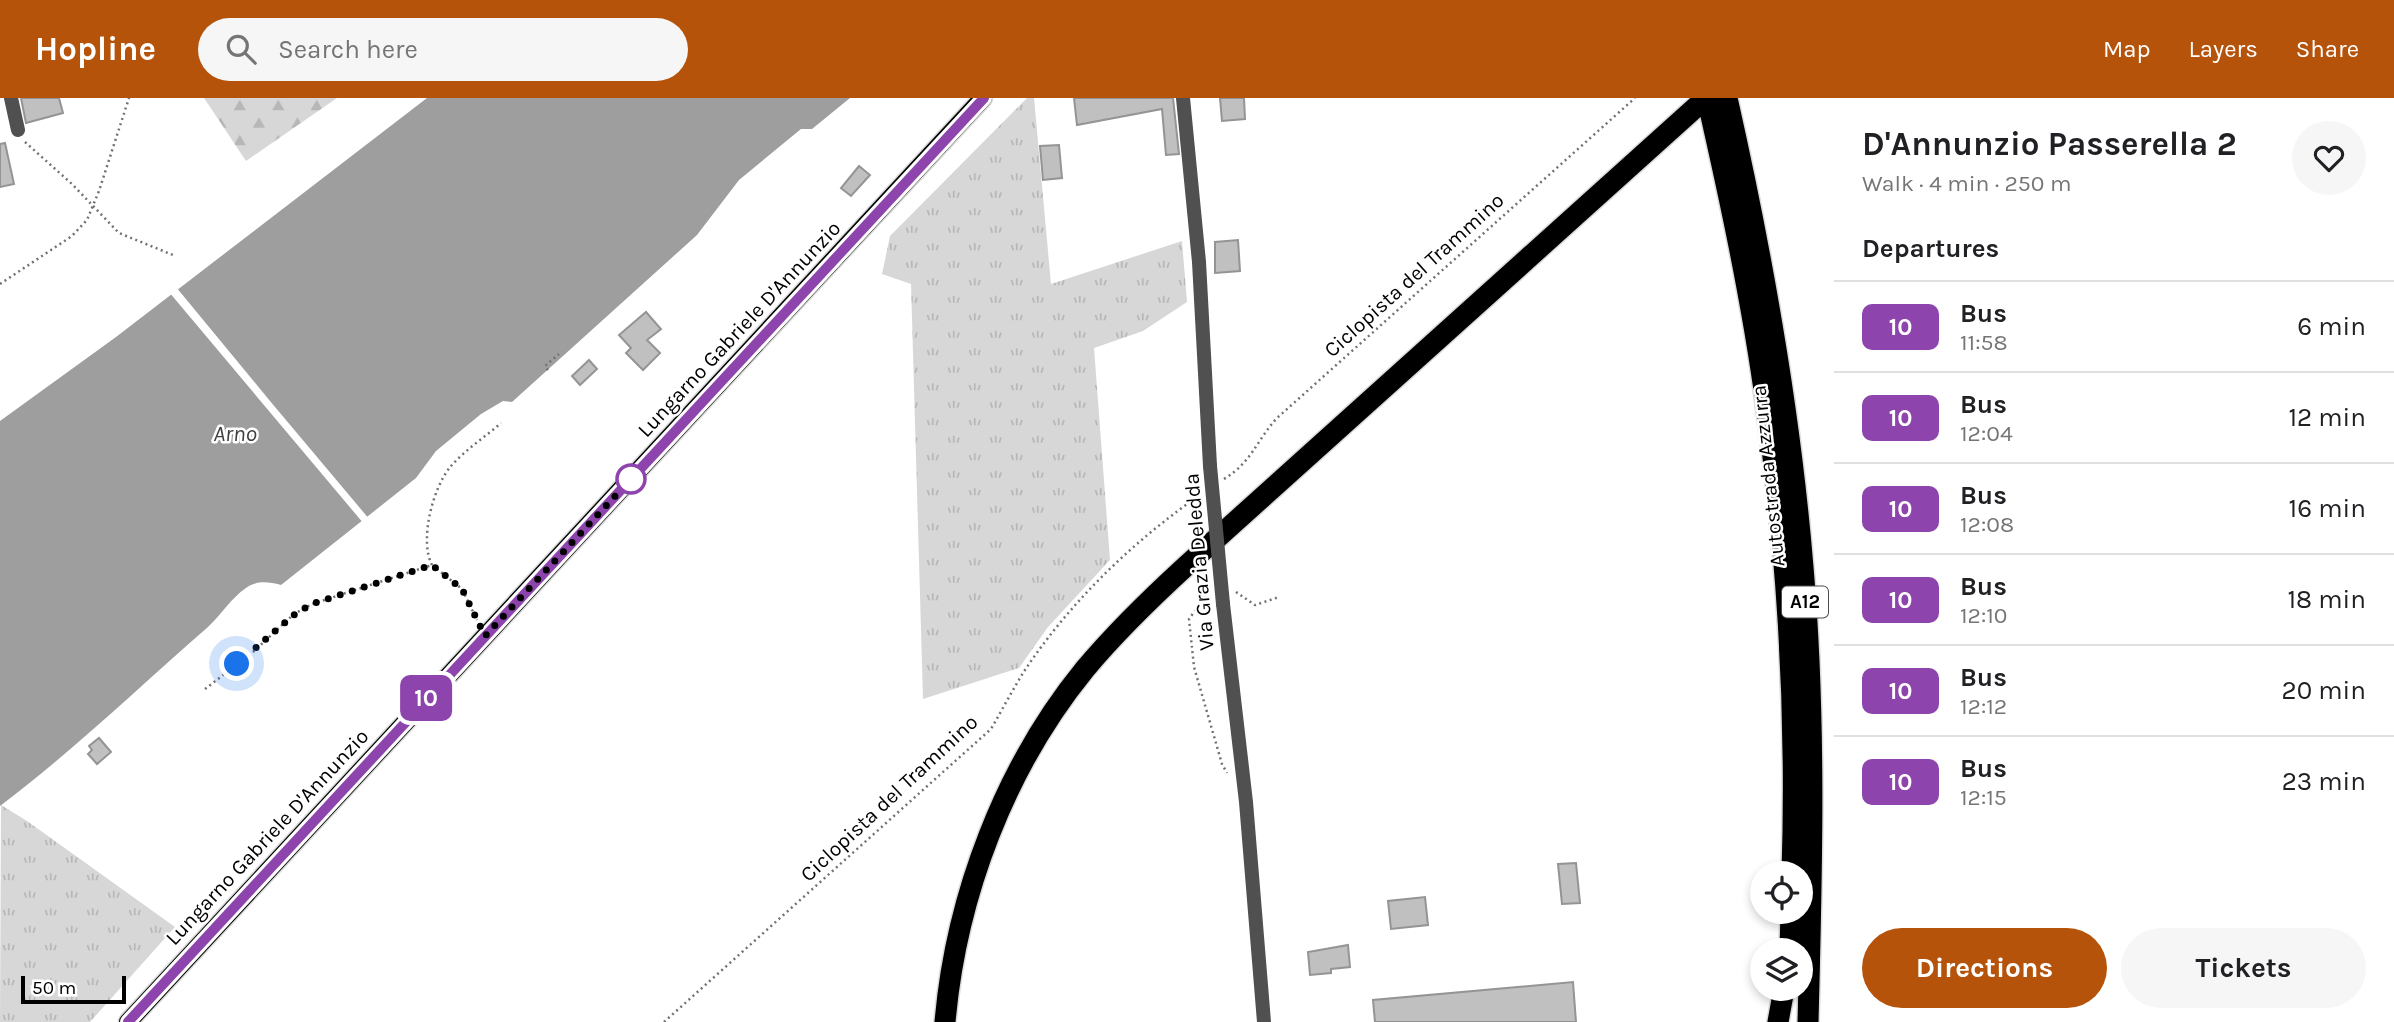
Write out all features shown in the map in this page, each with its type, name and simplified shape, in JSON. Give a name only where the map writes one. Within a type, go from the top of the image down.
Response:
[{"type":"highway","name":"Autostrada Azzurra","points":[[1706,98],[1742,256],[1758,349],[1779,507],[1789,650],[1794,792],[1792,861]]},
{"type":"highway","points":[[945,1022],[951,973],[966,903],[990,834],[1033,747],[1084,670],[1133,615],[1186,566],[1706,98]]},
{"type":"highway","name":"Autostrada Azzurra","points":[[1727,98],[1776,337],[1796,492],[1809,660],[1814,804],[1808,1022]]},
{"type":"highway","points":[[1777,1022],[1783,1001]]},
{"type":"highway","points":[[1787,1001],[1788,1022]]},
{"type":"main road","name":"Lungarno Gabriele D'Annunzio","points":[[128,1022],[984,98]]},
{"type":"street","points":[[11,98],[18,130]]},
{"type":"street","name":"Via Grazia Deledda","points":[[1183,98],[1199,262],[1210,466],[1246,802],[1264,1022]]},
{"type":"path","points":[[0,284],[72,236],[87,220],[129,98]]},
{"type":"path","name":"Ciclopista del Trammino","points":[[1221,481],[1246,463],[1261,437],[1277,418],[1635,98]]},
{"type":"path","points":[[18,130],[26,145],[93,205],[119,233],[173,255]]},
{"type":"path","points":[[548,370],[545,366],[559,354]]},
{"type":"path","points":[[485,636],[462,589],[432,565],[427,555],[426,529],[442,478],[451,465],[501,423]]},
{"type":"path","name":"Ciclopista del Trammino","points":[[664,1022],[991,729],[1024,673],[1062,621],[1157,526],[1204,492]]},
{"type":"path","points":[[205,689],[253,652],[295,614],[312,604],[432,565]]},
{"type":"green space","points":[[204,98],[337,98],[246,161]]},
{"type":"green space","points":[[1027,98],[1034,98],[1051,284],[1182,241],[1187,302],[1143,331],[1094,348],[1110,560],[1048,627],[1019,668],[923,699],[911,284],[882,274],[890,236]]},
{"type":"green space","points":[[1,805],[175,927],[90,1022],[0,1022]]},
{"type":"water","name":"Arno","points":[[427,98],[850,98],[812,129],[801,129],[739,180],[697,235],[512,402],[503,401],[481,414],[436,451],[416,478],[281,585],[259,583],[250,585],[241,592],[208,627],[54,763],[0,806],[0,421],[116,337]]},
{"type":"pier","points":[[176,287],[370,520],[364,524],[169,292]]},
{"type":"building","points":[[21,98],[59,98],[63,113],[26,123]]},
{"type":"building","points":[[1074,98],[1173,98],[1179,154],[1166,155],[1162,109],[1077,125]]},
{"type":"building","points":[[1220,98],[1244,98],[1245,119],[1222,121]]},
{"type":"building","points":[[5,143],[14,184],[0,187],[0,144]]},
{"type":"building","points":[[1059,145],[1062,178],[1043,180],[1040,146]]},
{"type":"building","points":[[859,166],[870,175],[851,196],[841,188]]},
{"type":"building","points":[[1238,240],[1240,271],[1215,273],[1215,242]]},
{"type":"building","points":[[646,312],[661,329],[647,340],[660,353],[643,370],[626,353],[631,348],[619,335]]},
{"type":"building","points":[[589,360],[597,369],[580,385],[572,376]]},
{"type":"building","points":[[99,738],[111,752],[97,764],[88,754],[92,750],[89,746]]},
{"type":"building","points":[[1576,863],[1580,903],[1562,904],[1558,864]]},
{"type":"building","points":[[1425,897],[1428,925],[1391,929],[1388,901]]},
{"type":"building","points":[[1348,945],[1350,967],[1331,969],[1331,973],[1310,975],[1308,952]]},
{"type":"building","points":[[1573,982],[1576,1022],[1375,1022],[1373,1000]]},
{"type":"bus line","name":"10","points":[[128,1022],[984,98]]},
{"type":"route","points":[[237,664],[295,614],[312,604],[432,565],[462,589],[485,636],[631,479]]}]
